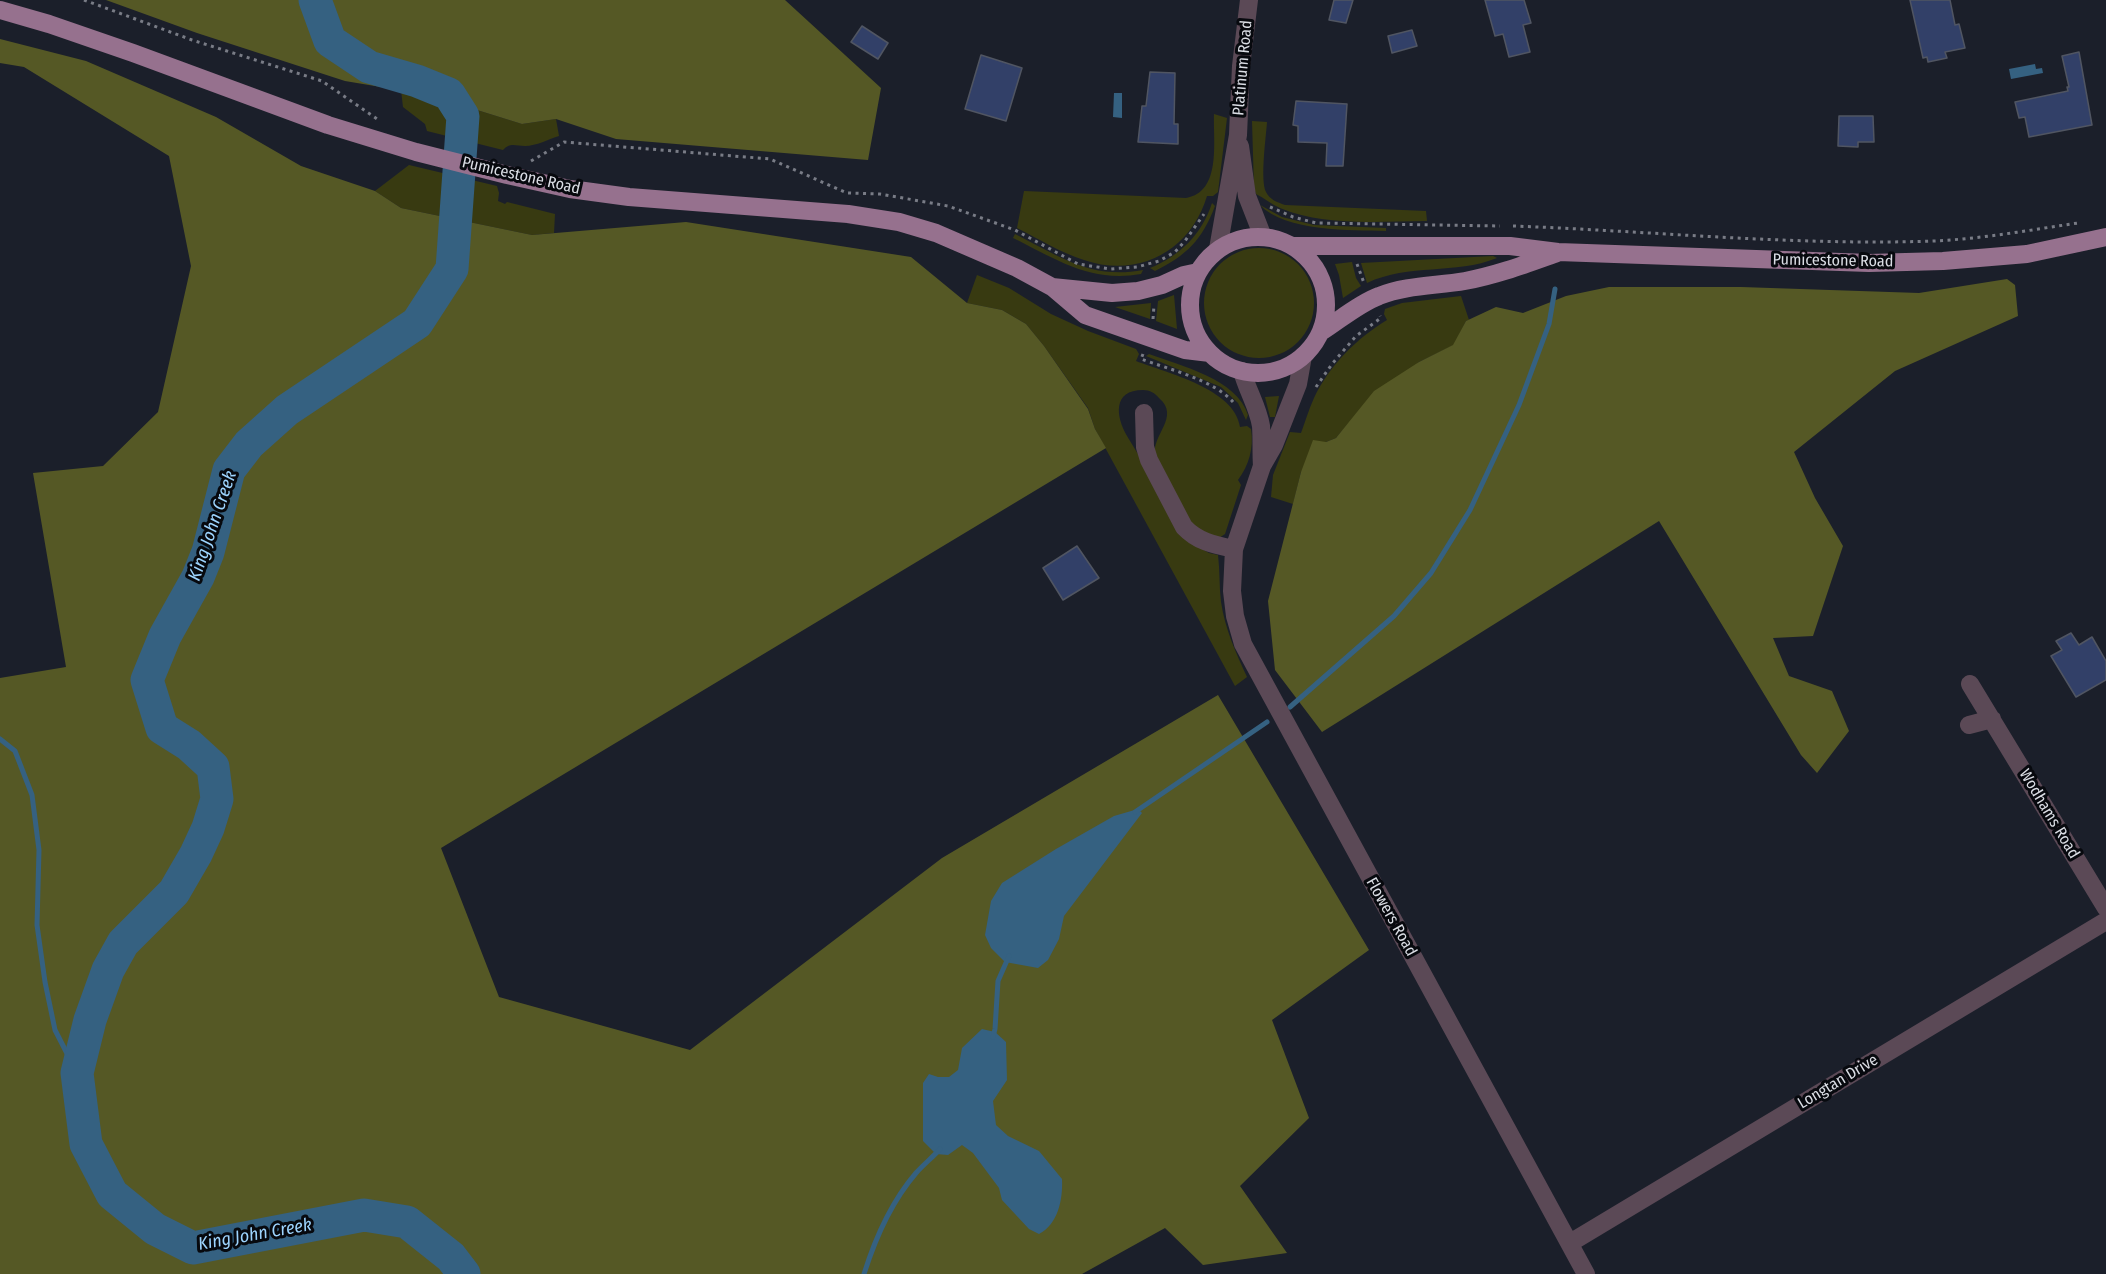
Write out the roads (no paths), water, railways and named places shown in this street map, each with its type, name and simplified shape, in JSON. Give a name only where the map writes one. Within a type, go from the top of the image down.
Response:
[{"type":"main road","name":"Pumicestone Road","points":[[0,10],[49,24],[132,53],[328,125],[416,152],[507,175],[570,189],[629,197],[848,214],[899,222],[975,248],[1052,286],[1085,315],[1185,350],[1210,353]]},
{"type":"main road","points":[[1247,237],[1263,237],[1293,246],[1308,259],[1319,275],[1325,294],[1325,313],[1320,332],[1313,345],[1303,356],[1285,368],[1263,373],[1242,371],[1225,364],[1210,353],[1197,335],[1191,315],[1191,292],[1198,272],[1207,260],[1218,249],[1232,242],[1247,237]]},
{"type":"main road","name":"Pumicestone Road","points":[[1293,246],[1510,246],[1558,252],[1869,263],[1943,261],[2027,254],[2106,237]]},
{"type":"main road","name":"Pumicestone Road","points":[[1320,332],[1372,299],[1397,290],[1463,281],[1504,272],[1558,252]]},
{"type":"main road","name":"Pumicestone Road","points":[[1052,286],[1112,293],[1152,288],[1198,272]]},
{"type":"street","name":"Platinum Road","points":[[1218,249],[1238,135],[1241,66],[1249,0]]},
{"type":"street","name":"Platinum Road","points":[[1238,135],[1248,198],[1263,237]]},
{"type":"street","name":"Flowers Road","points":[[1303,356],[1298,384],[1274,445],[1262,466],[1234,549],[1232,591],[1235,616],[1243,644],[1586,1274]]},
{"type":"street","name":"Flowers Road","points":[[1242,371],[1261,427],[1262,466]]},
{"type":"street","points":[[1144,412],[1145,447],[1149,460],[1184,527],[1204,543],[1234,549]]},
{"type":"street","name":"Wodhams Road","points":[[1970,684],[2106,908]]},
{"type":"street","points":[[1969,725],[1992,719]]},
{"type":"street","name":"Longtan Drive","points":[[1570,1243],[2106,921]]},
{"type":"water","points":[[2035,64],[2036,69],[2042,68],[2043,73],[2011,79],[2009,69]]},
{"type":"water","points":[[1114,93],[1122,93],[1122,118],[1113,117]]},
{"type":"water","points":[[1138,809],[1142,813],[1064,916],[1059,939],[1048,960],[1038,968],[1005,962],[991,948],[985,935],[991,901],[1002,883],[1114,816]]},
{"type":"water","points":[[982,1029],[995,1032],[1006,1042],[1007,1080],[993,1101],[996,1125],[1008,1136],[1039,1151],[1062,1179],[1062,1195],[1058,1211],[1051,1224],[1039,1234],[1029,1229],[1002,1200],[999,1188],[973,1153],[962,1145],[948,1155],[936,1154],[923,1141],[923,1083],[929,1074],[949,1077],[958,1070],[962,1048]]},
{"type":"waterway","name":"King John Creek","points":[[315,0],[330,41],[369,67],[417,81],[449,94],[463,116],[452,269],[417,323],[287,410],[249,444],[229,470],[208,552],[198,577],[165,636],[147,680],[162,728],[189,745],[213,767],[217,799],[208,828],[196,854],[174,892],[123,943],[108,970],[90,1020],[77,1073],[86,1144],[112,1194],[155,1229],[193,1248],[364,1215],[407,1222],[451,1257],[464,1274]]},
{"type":"waterway","points":[[1290,707],[1394,616],[1431,573],[1470,510],[1519,405],[1549,324],[1555,289]]},
{"type":"waterway","points":[[1135,812],[1267,722]]},
{"type":"waterway","points":[[0,739],[15,751],[32,795],[39,850],[37,925],[45,982],[55,1030],[77,1073]]},
{"type":"waterway","points":[[993,1037],[998,981],[1009,956]]},
{"type":"waterway","points":[[864,1274],[873,1247],[899,1196],[916,1173],[940,1149]]}]
